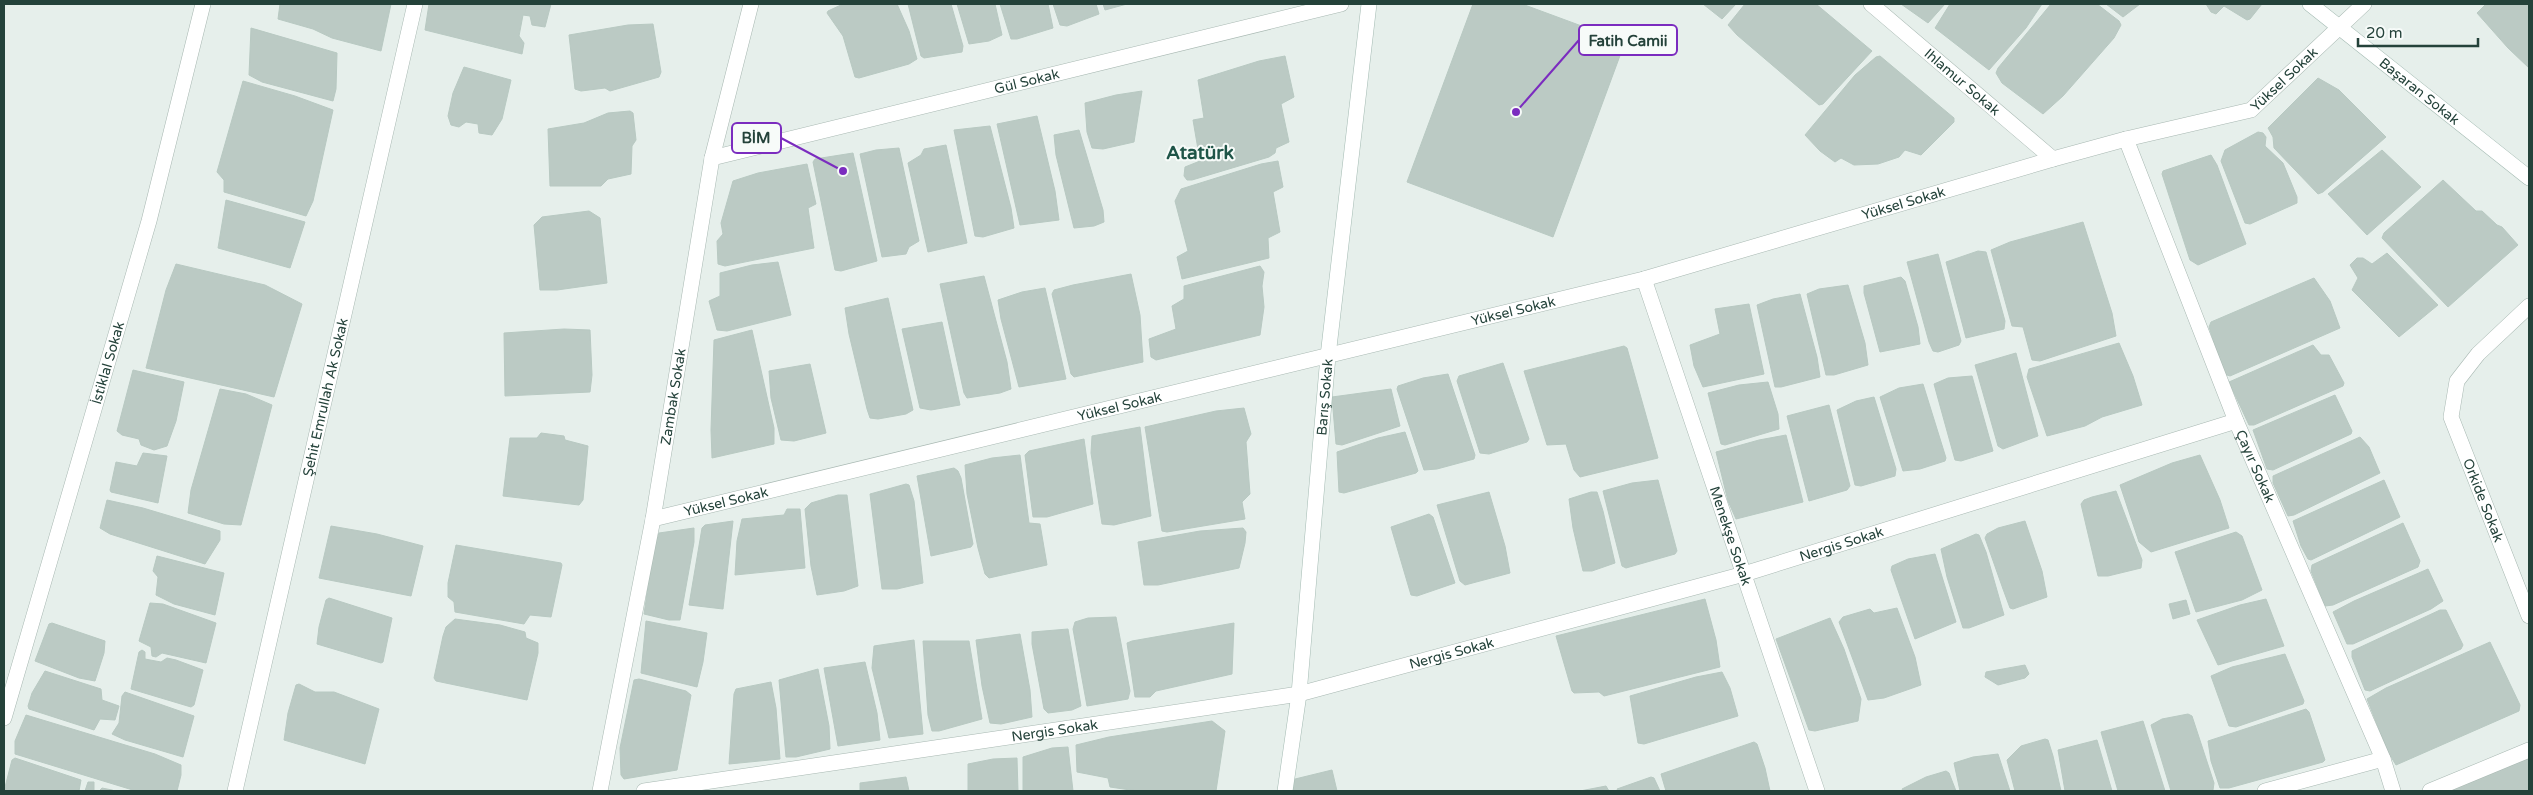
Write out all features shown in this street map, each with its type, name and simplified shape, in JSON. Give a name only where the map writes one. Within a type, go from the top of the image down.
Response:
[{"type":"street","name":"İstiklal Sokak","points":[[4,718],[149,221],[203,4]]},
{"type":"street","name":"Şehit Emrullah Ak Sokak","points":[[235,791],[415,4]]},
{"type":"street","name":"Zambak Sokak","points":[[600,791],[652,519],[712,158],[751,4]]},
{"type":"street","name":"Gül Sokak","points":[[712,158],[1342,4]]},
{"type":"street","name":"Barış Sokak","points":[[1285,791],[1300,694],[1328,356],[1369,4]]},
{"type":"street","name":"Ihlamur Sokak","points":[[1871,4],[2054,159]]},
{"type":"street","name":"Başaran Sokak","points":[[2310,4],[2529,178]]},
{"type":"street","name":"Yüksel Sokak","points":[[652,519],[1644,280],[2054,159],[2126,139],[2252,110],[2364,4]]},
{"type":"street","name":"Çayır Sokak","points":[[2126,139],[2236,421],[2383,759],[2393,791]]},
{"type":"street","name":"Menekşe Sokak","points":[[1644,280],[1818,791]]},
{"type":"street","name":"Orkide Sokak","points":[[2529,306],[2478,354],[2457,381],[2451,417],[2529,616]]},
{"type":"street","name":"Nergis Sokak","points":[[644,791],[1300,694],[1744,574],[2236,421]]},
{"type":"street","points":[[2430,791],[2529,750]]},
{"type":"street","points":[[2265,791],[2383,759]]},
{"type":"building","points":[[280,4],[391,4],[381,51],[332,38],[313,29],[278,19]]},
{"type":"building","points":[[429,4],[551,4],[545,27],[532,25],[530,16],[523,15],[519,36],[524,43],[522,54],[425,30]]},
{"type":"building","points":[[843,4],[897,4],[909,31],[917,59],[909,64],[859,78],[855,77],[843,36],[827,13]]},
{"type":"building","points":[[908,4],[951,4],[963,46],[962,52],[924,58],[921,56]]},
{"type":"building","points":[[957,4],[995,4],[1002,35],[989,41],[969,44]]},
{"type":"building","points":[[1000,4],[1048,4],[1053,28],[1017,39],[1011,39]]},
{"type":"building","points":[[1053,4],[1096,4],[1099,14],[1067,26],[1060,25]]},
{"type":"building","points":[[1103,4],[1127,4],[1105,10]]},
{"type":"building","points":[[1473,4],[1522,4],[1625,42],[1553,237],[1407,182]]},
{"type":"building","points":[[1703,4],[1736,4],[1722,19]]},
{"type":"building","points":[[1745,4],[1816,4],[1872,51],[1823,104],[1819,105],[1737,35],[1728,25]]},
{"type":"building","points":[[1901,4],[1945,4],[1928,23]]},
{"type":"building","points":[[1950,4],[2042,4],[2026,28],[1989,70],[1935,28]]},
{"type":"building","points":[[2051,4],[2097,4],[2119,21],[2121,25],[2114,38],[2063,96],[2043,114],[2002,83],[1996,73],[1998,68]]},
{"type":"building","points":[[2106,4],[2140,4],[2123,17]]},
{"type":"building","points":[[2206,4],[2262,4],[2250,19],[2247,20],[2224,6],[2216,14],[2211,12]]},
{"type":"building","points":[[2486,4],[2529,4],[2529,68],[2508,48],[2477,13]]},
{"type":"building","points":[[653,24],[661,72],[659,77],[610,91],[605,88],[581,91],[575,89],[569,35],[628,25]]},
{"type":"building","points":[[251,28],[337,53],[336,89],[333,101],[262,82],[249,75]]},
{"type":"building","points":[[1285,56],[1294,97],[1281,104],[1289,142],[1276,148],[1275,153],[1269,157],[1187,180],[1184,176],[1185,167],[1200,161],[1193,120],[1204,118],[1198,80],[1259,61]]},
{"type":"building","points":[[1880,56],[1954,118],[1954,122],[1921,155],[1905,150],[1899,157],[1878,164],[1854,165],[1841,158],[1835,162],[1820,151],[1805,135],[1855,75],[1876,57]]},
{"type":"building","points":[[464,67],[511,80],[502,119],[492,135],[479,133],[478,124],[466,122],[459,127],[451,125],[448,116],[453,93]]},
{"type":"building","points":[[2318,78],[2339,90],[2386,137],[2323,192],[2318,194],[2274,148],[2273,137],[2268,128]]},
{"type":"building","points":[[243,81],[295,96],[333,110],[313,201],[306,216],[224,192],[224,180],[217,172]]},
{"type":"building","points":[[1142,91],[1134,142],[1103,149],[1092,148],[1087,132],[1085,103]]},
{"type":"building","points":[[630,111],[633,113],[636,140],[632,146],[631,174],[608,179],[601,186],[550,186],[548,129],[584,123],[608,113]]},
{"type":"building","points":[[1037,116],[1055,191],[1059,220],[1020,225],[997,124]]},
{"type":"building","points":[[990,126],[1011,208],[1014,228],[983,237],[975,236],[954,130]]},
{"type":"building","points":[[1079,130],[1103,210],[1104,222],[1094,226],[1074,228],[1056,155],[1054,135]]},
{"type":"building","points":[[2258,132],[2263,133],[2266,137],[2265,146],[2283,163],[2297,197],[2297,203],[2250,224],[2245,223],[2221,161],[2225,150]]},
{"type":"building","points":[[946,145],[967,243],[928,252],[908,163],[921,155],[924,149]]},
{"type":"building","points":[[899,148],[919,241],[909,247],[906,254],[882,257],[860,154],[876,150]]},
{"type":"building","points":[[2382,150],[2421,187],[2367,235],[2328,194]]},
{"type":"building","points":[[853,153],[877,261],[841,271],[835,270],[813,162],[815,159]]},
{"type":"building","points":[[2211,155],[2217,165],[2246,244],[2198,265],[2190,260],[2162,174],[2163,171]]},
{"type":"building","points":[[1278,161],[1283,187],[1273,192],[1280,232],[1268,238],[1269,258],[1182,279],[1177,257],[1188,251],[1175,201],[1181,189],[1261,164]]},
{"type":"building","points":[[807,164],[816,204],[808,208],[814,248],[725,266],[718,264],[717,241],[723,234],[721,223],[733,181],[758,173]]},
{"type":"building","points":[[2443,180],[2476,211],[2482,211],[2497,225],[2502,227],[2518,245],[2448,307],[2382,238],[2384,233]]},
{"type":"building","points":[[226,200],[305,222],[290,268],[218,248]]},
{"type":"building","points":[[589,211],[600,218],[607,283],[557,290],[540,290],[534,225],[542,217]]},
{"type":"building","points":[[2083,222],[2112,313],[2116,336],[2040,361],[2032,360],[2023,327],[2012,326],[1991,250],[2010,242]]},
{"type":"building","points":[[1978,251],[1986,252],[2005,321],[2004,329],[1966,338],[1946,262]]},
{"type":"building","points":[[2387,253],[2438,305],[2399,337],[2352,290],[2358,278],[2350,265],[2357,258],[2363,258],[2372,264]]},
{"type":"building","points":[[1938,254],[1961,341],[1959,345],[1938,352],[1933,351],[1929,342],[1907,262]]},
{"type":"building","points":[[778,262],[791,315],[727,331],[717,330],[709,301],[720,296],[720,273],[752,265]]},
{"type":"building","points":[[176,264],[265,285],[302,304],[274,397],[146,368],[166,290]]},
{"type":"building","points":[[1260,266],[1264,272],[1262,286],[1264,307],[1260,335],[1156,360],[1151,357],[1149,339],[1176,329],[1172,306],[1184,299],[1184,286]]},
{"type":"building","points":[[1131,274],[1140,315],[1143,362],[1074,377],[1071,374],[1052,294],[1054,290]]},
{"type":"building","points":[[984,276],[1007,362],[1011,389],[1000,393],[967,398],[964,393],[940,284]]},
{"type":"building","points":[[1901,277],[1905,281],[1918,327],[1920,344],[1880,352],[1864,293],[1864,286]]},
{"type":"building","points":[[2314,278],[2330,301],[2340,328],[2230,376],[2224,374],[2209,327],[2211,322]]},
{"type":"building","points":[[1848,285],[1865,343],[1868,365],[1834,375],[1826,375],[1807,294],[1819,289]]},
{"type":"building","points":[[1045,288],[1066,379],[1019,387],[1001,319],[998,300],[1022,292]]},
{"type":"building","points":[[1800,294],[1817,357],[1820,377],[1775,387],[1757,305],[1773,299]]},
{"type":"building","points":[[888,298],[913,410],[906,414],[878,419],[870,418],[867,409],[849,334],[845,308]]},
{"type":"building","points":[[1749,304],[1764,374],[1703,387],[1694,366],[1690,345],[1720,334],[1715,309]]},
{"type":"building","points":[[942,322],[960,405],[931,410],[920,408],[902,329]]},
{"type":"building","points":[[564,329],[590,330],[592,375],[590,392],[505,396],[504,333]]},
{"type":"building","points":[[752,330],[774,428],[774,444],[712,458],[714,340]]},
{"type":"building","points":[[2119,343],[2133,376],[2142,405],[2102,417],[2085,426],[2047,436],[2027,377],[2029,369]]},
{"type":"building","points":[[2313,345],[2321,355],[2329,355],[2344,383],[2343,386],[2254,425],[2249,425],[2229,382]]},
{"type":"building","points":[[1624,346],[1627,348],[1658,458],[1580,477],[1574,470],[1566,444],[1547,445],[1524,371]]},
{"type":"building","points":[[2016,353],[2038,436],[2003,449],[1998,446],[1975,365]]},
{"type":"building","points":[[1503,363],[1529,439],[1527,442],[1489,454],[1480,453],[1457,381],[1459,376]]},
{"type":"building","points":[[810,364],[826,433],[794,441],[781,440],[771,398],[769,371]]},
{"type":"building","points":[[133,370],[184,382],[176,421],[167,446],[154,450],[141,445],[139,439],[122,435],[117,431]]},
{"type":"building","points":[[1448,374],[1475,455],[1474,459],[1437,469],[1424,470],[1397,389],[1398,386],[1423,378]]},
{"type":"building","points":[[1972,376],[1993,451],[1961,461],[1955,460],[1934,384],[1948,378]]},
{"type":"building","points":[[1768,382],[1778,414],[1779,429],[1725,445],[1721,444],[1708,393],[1739,385]]},
{"type":"building","points":[[1923,384],[1946,458],[1945,461],[1920,469],[1903,471],[1880,397],[1899,388]]},
{"type":"building","points":[[220,389],[246,394],[272,405],[241,525],[224,524],[188,513],[191,490]]},
{"type":"building","points":[[1391,389],[1400,426],[1342,445],[1336,444],[1332,397]]},
{"type":"building","points":[[2335,395],[2352,431],[2351,434],[2273,470],[2267,469],[2253,430]]},
{"type":"building","points":[[1874,397],[1896,469],[1895,476],[1861,486],[1855,485],[1837,410],[1856,401]]},
{"type":"building","points":[[1829,405],[1850,486],[1847,490],[1809,501],[1787,416]]},
{"type":"building","points":[[1244,408],[1251,434],[1246,442],[1250,494],[1242,502],[1245,519],[1167,532],[1162,531],[1145,427],[1216,411]]},
{"type":"building","points":[[1140,427],[1151,516],[1114,525],[1102,524],[1091,453],[1092,436]]},
{"type":"building","points":[[1405,432],[1418,471],[1416,473],[1344,493],[1339,492],[1337,452],[1378,438]]},
{"type":"building","points":[[541,433],[564,436],[565,440],[588,446],[583,500],[579,505],[503,496],[510,438],[537,438]]},
{"type":"building","points":[[1786,435],[1803,502],[1736,519],[1728,501],[1716,452],[1759,440]]},
{"type":"building","points":[[2360,437],[2369,447],[2380,473],[2294,515],[2288,516],[2273,483],[2273,476]]},
{"type":"building","points":[[1084,439],[1093,504],[1047,517],[1033,517],[1025,455],[1029,451]]},
{"type":"building","points":[[143,453],[167,456],[158,503],[111,492],[110,490],[116,462],[137,466]]},
{"type":"building","points":[[1020,455],[1029,523],[1040,524],[1047,565],[989,578],[985,574],[978,548],[967,494],[965,465],[992,458]]},
{"type":"building","points":[[2200,455],[2220,500],[2229,528],[2151,552],[2139,542],[2120,485],[2172,463]]},
{"type":"building","points":[[954,468],[958,471],[961,478],[973,544],[971,547],[931,556],[917,476]]},
{"type":"building","points":[[1658,480],[1677,551],[1675,554],[1626,568],[1622,566],[1603,491],[1632,483]]},
{"type":"building","points":[[2384,480],[2400,517],[2311,560],[2308,559],[2301,546],[2293,521]]},
{"type":"building","points":[[906,484],[909,485],[914,501],[923,583],[897,589],[882,589],[870,494]]},
{"type":"building","points":[[2116,491],[2142,560],[2141,568],[2108,576],[2098,576],[2081,504],[2084,500],[2092,497]]},
{"type":"building","points":[[1489,492],[1505,546],[1510,573],[1465,585],[1460,581],[1437,505]]},
{"type":"building","points":[[1597,492],[1615,563],[1592,571],[1583,571],[1573,528],[1569,499]]},
{"type":"building","points":[[838,495],[847,495],[858,586],[844,591],[817,595],[811,566],[805,509],[811,503]]},
{"type":"building","points":[[107,500],[143,508],[220,531],[220,540],[205,564],[110,534],[100,528]]},
{"type":"building","points":[[787,509],[800,509],[805,568],[735,575],[737,541],[742,519],[784,515]]},
{"type":"building","points":[[1429,514],[1433,517],[1455,583],[1417,596],[1411,595],[1391,527]]},
{"type":"building","points":[[733,521],[723,609],[689,605],[702,528],[705,525]]},
{"type":"building","points":[[2025,521],[2042,571],[2047,597],[2013,609],[2010,608],[1985,538],[1987,534],[1998,528]]},
{"type":"building","points":[[2403,523],[2420,561],[2418,567],[2333,605],[2325,606],[2311,571],[2312,565]]},
{"type":"building","points":[[331,526],[377,534],[423,546],[411,596],[319,578]]},
{"type":"building","points":[[694,528],[694,542],[680,620],[669,620],[644,614],[653,553],[659,533]]},
{"type":"building","points":[[1243,528],[1246,532],[1245,543],[1239,568],[1158,585],[1144,585],[1138,542],[1200,531]]},
{"type":"building","points":[[2236,532],[2242,536],[2262,590],[2242,600],[2196,612],[2175,552]]},
{"type":"building","points":[[1976,534],[1979,535],[1986,552],[2004,615],[1969,628],[1963,628],[1947,577],[1941,549]]},
{"type":"building","points":[[456,545],[561,563],[551,617],[530,615],[524,624],[455,612],[454,602],[448,597],[448,583]]},
{"type":"building","points":[[1935,554],[1956,622],[1915,639],[1891,570],[1892,566],[1908,559]]},
{"type":"building","points":[[157,556],[224,573],[215,615],[174,604],[156,595],[158,577],[153,571]]},
{"type":"building","points":[[2428,569],[2443,601],[2431,609],[2353,644],[2347,644],[2333,612]]},
{"type":"building","points":[[329,598],[392,618],[383,662],[317,644],[326,600]]},
{"type":"building","points":[[1705,599],[1716,640],[1720,667],[1604,696],[1599,692],[1574,693],[1572,691],[1556,636]]},
{"type":"building","points":[[2266,599],[2284,646],[2218,665],[2197,620],[2240,605]]},
{"type":"building","points":[[2186,600],[2190,614],[2173,619],[2169,604]]},
{"type":"building","points":[[150,603],[163,604],[216,623],[206,663],[162,653],[156,657],[152,656],[151,647],[139,641]]},
{"type":"building","points":[[1897,608],[1915,657],[1921,685],[1884,698],[1868,700],[1839,622],[1843,617],[1870,609],[1874,613]]},
{"type":"building","points":[[2440,610],[2446,610],[2463,645],[2461,649],[2370,691],[2365,690],[2352,657],[2352,651]]},
{"type":"building","points":[[1116,617],[1130,691],[1128,699],[1087,706],[1073,629],[1075,622],[1088,618]]},
{"type":"building","points":[[1830,618],[1844,649],[1861,699],[1858,721],[1815,731],[1809,730],[1776,639]]},
{"type":"building","points":[[455,619],[500,625],[525,632],[526,638],[538,643],[538,653],[527,700],[436,681],[434,678],[443,636],[446,627]]},
{"type":"building","points":[[646,621],[707,633],[697,687],[641,673]]},
{"type":"building","points":[[52,623],[105,641],[104,653],[95,681],[79,678],[35,661],[49,624]]},
{"type":"building","points":[[1234,623],[1232,674],[1156,691],[1150,697],[1135,697],[1127,643]]},
{"type":"building","points":[[1068,629],[1081,706],[1072,710],[1048,713],[1044,709],[1032,644],[1032,632]]},
{"type":"building","points":[[1020,634],[1030,690],[1032,717],[1001,724],[990,723],[982,686],[976,640]]},
{"type":"building","points":[[914,640],[923,734],[889,738],[872,668],[874,646]]},
{"type":"building","points":[[923,641],[969,641],[982,719],[939,731],[932,731],[928,715]]},
{"type":"building","points":[[2490,642],[2520,705],[2519,711],[2396,765],[2388,752],[2367,699],[2386,688]]},
{"type":"building","points":[[142,650],[145,652],[145,659],[161,662],[167,658],[203,670],[194,705],[191,707],[131,689],[139,652]]},
{"type":"building","points":[[2285,654],[2304,701],[2303,704],[2236,727],[2229,726],[2211,676],[2232,667]]},
{"type":"building","points":[[865,662],[877,713],[880,740],[838,746],[824,668]]},
{"type":"building","points":[[2025,665],[2029,674],[2025,678],[1998,685],[1985,677],[1986,672]]},
{"type":"building","points":[[818,669],[829,726],[830,749],[796,757],[786,757],[779,680]]},
{"type":"building","points":[[45,671],[101,689],[102,700],[119,706],[115,720],[100,719],[94,730],[29,709],[28,706],[32,693]]},
{"type":"building","points":[[1722,672],[1730,688],[1738,716],[1644,744],[1638,743],[1630,696],[1696,677]]},
{"type":"building","points":[[639,679],[686,691],[691,695],[677,770],[624,779],[621,775],[620,748],[634,680]]},
{"type":"building","points":[[771,682],[776,708],[780,759],[729,764],[734,694],[736,689]]},
{"type":"building","points":[[299,684],[315,692],[334,692],[379,709],[365,764],[284,740],[288,713],[296,685]]},
{"type":"building","points":[[125,692],[194,716],[183,757],[125,740],[112,734],[119,723],[122,696]]},
{"type":"building","points":[[2306,709],[2309,712],[2325,760],[2323,762],[2229,788],[2220,788],[2211,761],[2208,741]]},
{"type":"building","points":[[2188,714],[2192,716],[2214,783],[2213,790],[2210,791],[2171,791],[2151,725],[2162,719]]},
{"type":"building","points":[[26,715],[155,754],[181,765],[181,775],[177,791],[136,791],[15,754],[15,741]]},
{"type":"building","points":[[1212,721],[1225,731],[1216,791],[1137,791],[1110,787],[1108,778],[1077,772],[1076,745],[1109,737]]},
{"type":"building","points":[[2143,721],[2165,791],[2118,791],[2101,732]]},
{"type":"building","points":[[2045,739],[2048,740],[2053,756],[2061,791],[2015,791],[2007,760],[2021,746]]},
{"type":"building","points":[[2097,740],[2112,791],[2065,791],[2058,750]]},
{"type":"building","points":[[1754,742],[1757,744],[1765,768],[1770,791],[1666,791],[1661,774]]},
{"type":"building","points":[[1068,747],[1073,791],[1023,791],[1023,757],[1052,748]]},
{"type":"building","points":[[2529,753],[2529,791],[2443,791]]},
{"type":"building","points":[[1998,754],[2010,791],[1960,791],[1954,763],[1973,757]]},
{"type":"building","points":[[15,758],[81,780],[79,791],[4,791],[12,760]]},
{"type":"building","points":[[1017,758],[1018,791],[968,791],[968,764],[993,759]]},
{"type":"building","points":[[1332,770],[1337,791],[1288,791],[1291,780]]},
{"type":"building","points":[[1946,771],[1949,773],[1956,791],[1903,791],[1902,789],[1926,777]]},
{"type":"building","points":[[906,777],[909,791],[860,791],[860,783]]},
{"type":"building","points":[[1651,777],[1654,778],[1660,791],[1618,791],[1617,789]]},
{"type":"building","points":[[88,782],[94,782],[94,791],[85,791]]},
{"type":"building","points":[[1606,786],[1609,791],[1580,791]]},
{"type":"building","points":[[102,788],[112,790],[115,791],[99,791]]},
{"type":"place","name":"Fatih Camii","points":[[1516,112]]},
{"type":"place","name":"BİM","points":[[843,171]]},
{"type":"district","name":"Atatürk","points":[[1200,153]]}]
